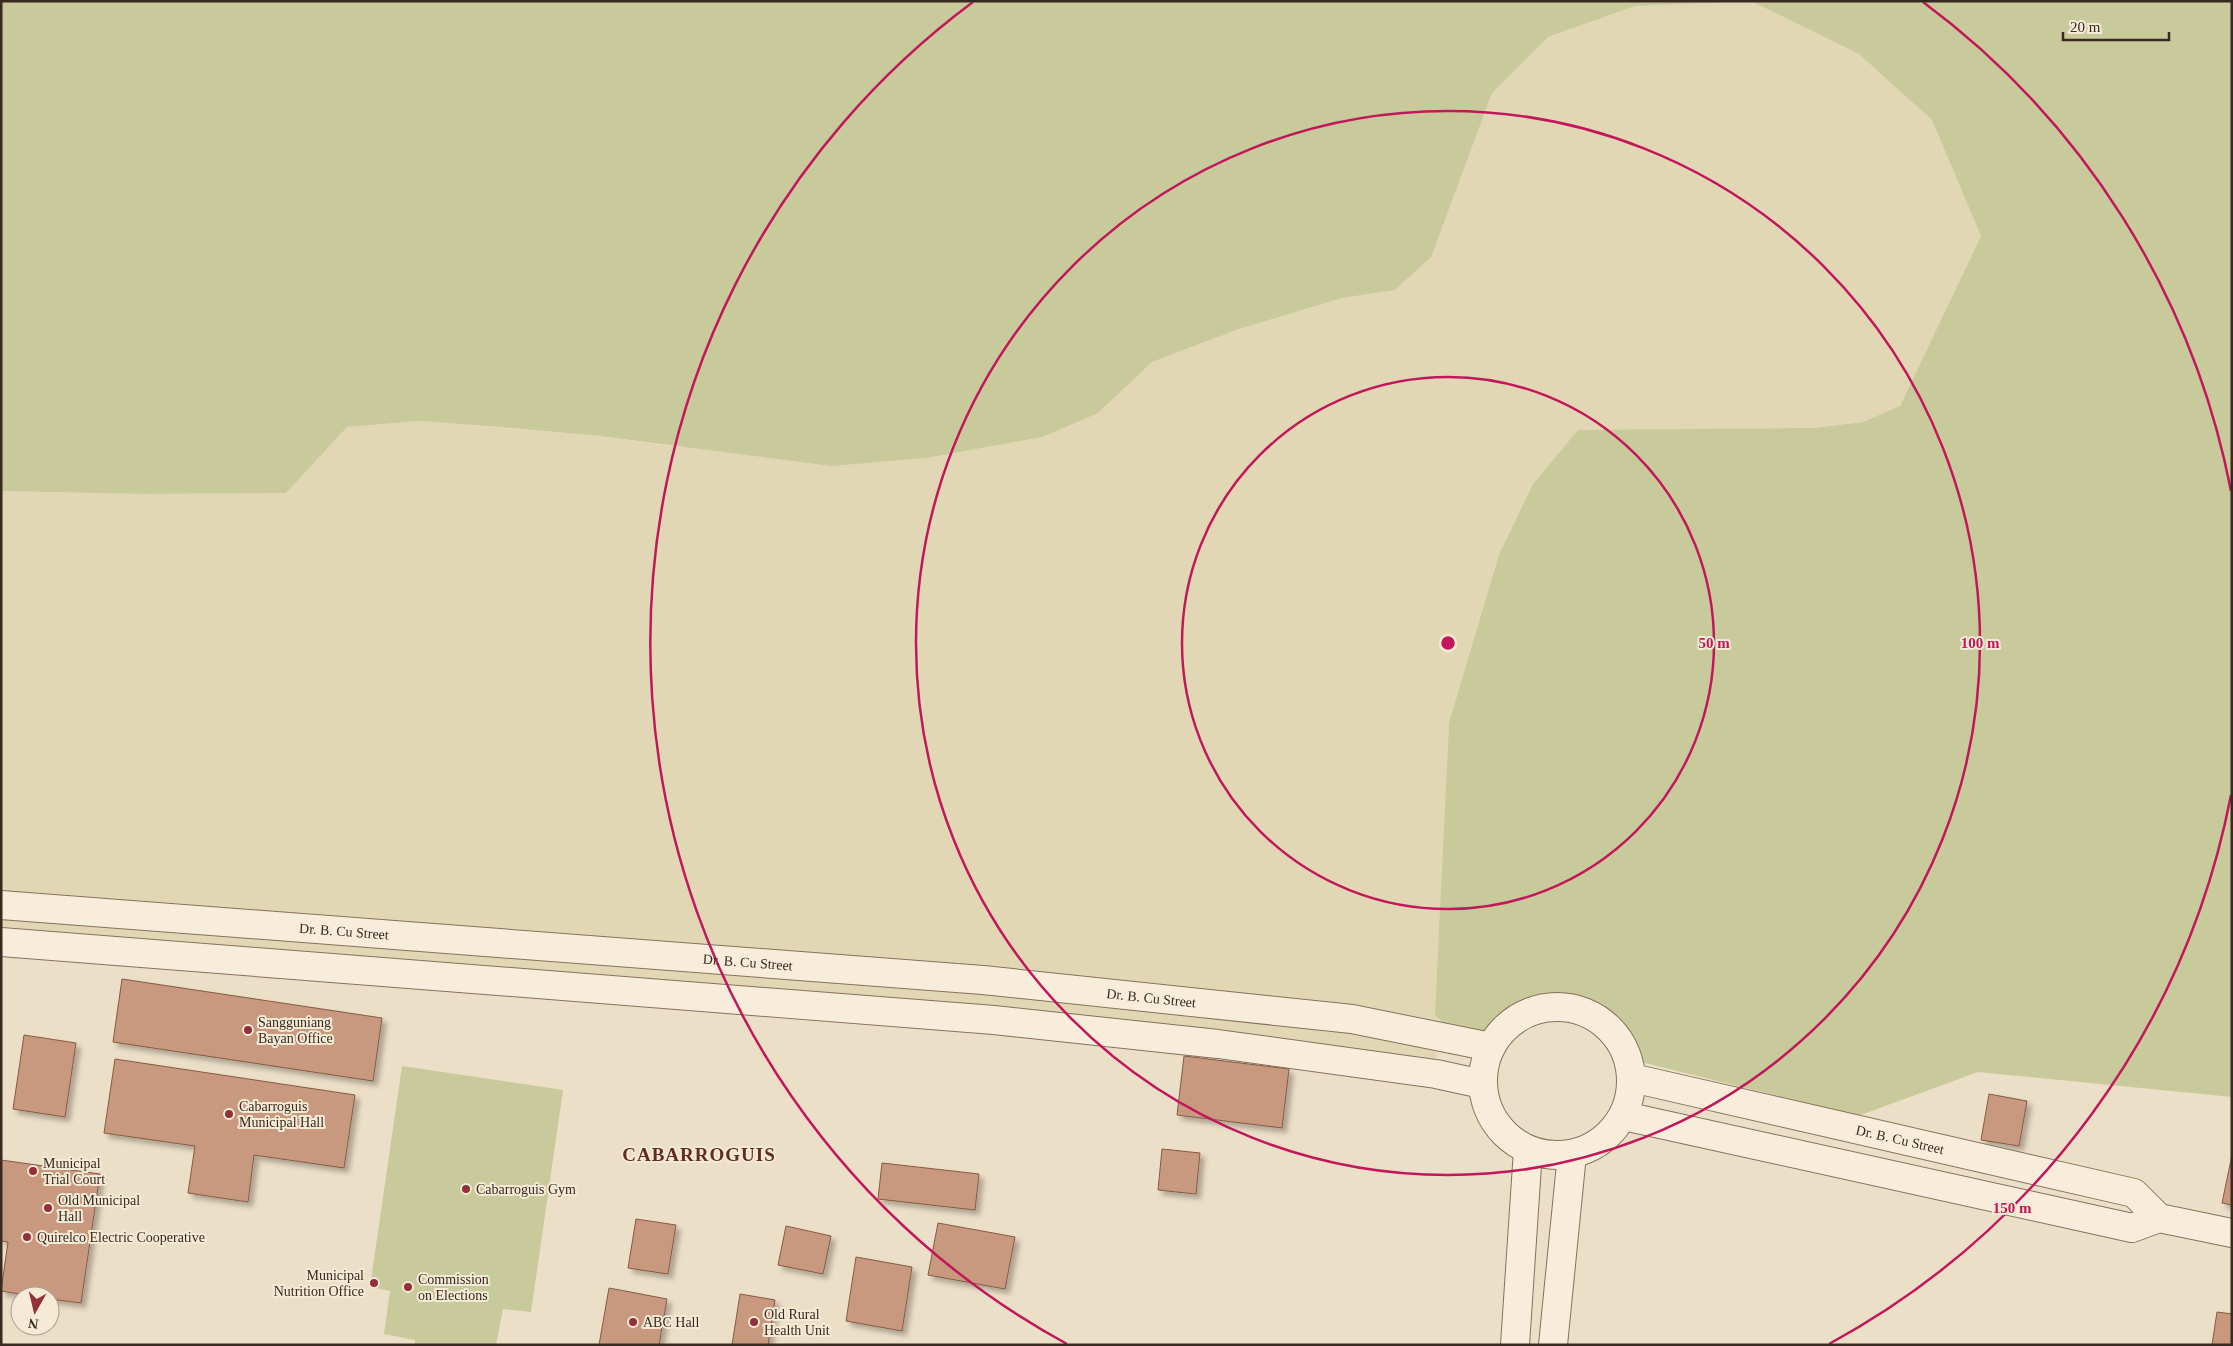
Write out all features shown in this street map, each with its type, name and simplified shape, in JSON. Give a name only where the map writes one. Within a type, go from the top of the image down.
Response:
[{"type":"street","name":"Dr. B. Cu Street","points":[[1,905],[983,980],[1352,1019],[1491,1047]]},
{"type":"street","points":[[1,942],[994,1020],[1218,1044],[1436,1074],[1482,1084]]},
{"type":"street","points":[[1554,1007],[1573,1009],[1592,1015],[1608,1026],[1620,1041],[1629,1059],[1632,1078],[1630,1098],[1624,1116],[1609,1135],[1597,1144],[1572,1154],[1557,1156],[1528,1150],[1507,1136],[1494,1121],[1486,1103],[1482,1084],[1484,1065],[1491,1047],[1502,1031],[1517,1018],[1535,1010],[1554,1007]]},
{"type":"street","name":"Dr. B. Cu Street","points":[[1632,1078],[2134,1193],[2159,1218]]},
{"type":"street","points":[[1624,1116],[2132,1228],[2159,1218],[2232,1232]]},
{"type":"street","points":[[1515,1345],[1528,1150]]},
{"type":"street","points":[[1553,1345],[1572,1154]]},
{"type":"shaded area","points":[[1751,1],[1859,54],[1932,120],[1981,236],[1900,406],[1863,422],[1814,428],[1723,429],[1449,723],[1436,1074],[1,942],[1,491],[144,494],[286,493],[347,427],[420,421],[600,436],[678,447],[1098,413],[1151,362],[1239,329],[1342,298],[1395,289],[1462,171],[1492,93],[1548,37],[1635,6]]},
{"type":"green space","points":[[1,1],[1751,1],[1635,6],[1548,37],[1492,93],[1431,257],[1395,290],[1342,298],[1239,329],[1152,362],[1098,413],[1042,437],[926,458],[831,466],[600,436],[420,421],[347,427],[286,493],[144,494],[1,491]]},
{"type":"green space","points":[[1751,1],[2232,1],[2232,1097],[1978,1072],[1858,1116],[1629,1059],[1614,1036],[1596,1019],[1575,1009],[1554,1007],[1533,1011],[1513,1022],[1497,1040],[1484,1065],[1435,1015],[1449,723],[1499,555],[1533,484],[1578,430],[1814,428],[1863,422],[1900,406],[1981,236],[1932,120],[1859,54]]},
{"type":"green space","name":"Cabarroguis Gym","points":[[402,1066],[563,1090],[531,1312],[503,1309],[496,1345],[415,1345],[415,1340],[384,1334],[390,1291],[370,1287]]},
{"type":"building","name":"Sangguniang Bayan Office","points":[[122,979],[382,1018],[373,1081],[113,1042]]},
{"type":"building","points":[[24,1035],[76,1043],[65,1117],[13,1109]]},
{"type":"building","points":[[1184,1056],[1289,1069],[1282,1128],[1177,1115]]},
{"type":"building","name":"Cabarroguis Municipal Hall","points":[[115,1059],[355,1095],[344,1168],[254,1155],[248,1202],[188,1193],[195,1146],[104,1133]]},
{"type":"building","points":[[1989,1094],[2027,1101],[2019,1146],[1981,1140]]},
{"type":"building","points":[[1162,1149],[1200,1153],[1196,1194],[1158,1190]]},
{"type":"building","points":[[2232,1155],[2232,1205],[2222,1203]]},
{"type":"building","name":"Old Municipal Hall","points":[[1,1160],[100,1174],[81,1303],[60,1300],[60,1286],[10,1286],[10,1292],[1,1291],[8,1242],[1,1241]]},
{"type":"building","points":[[882,1163],[979,1174],[975,1210],[878,1199]]},
{"type":"building","points":[[636,1219],[676,1225],[668,1274],[628,1268]]},
{"type":"building","points":[[938,1223],[1015,1237],[1005,1289],[928,1275]]},
{"type":"building","points":[[786,1226],[831,1236],[823,1274],[778,1265]]},
{"type":"building","points":[[856,1257],[912,1267],[902,1331],[846,1321]]},
{"type":"building","name":"ABC Hall","points":[[609,1288],[667,1299],[659,1345],[599,1345]]},
{"type":"building","name":"Old Rural Health Unit","points":[[740,1294],[775,1300],[768,1345],[732,1345]]},
{"type":"building","points":[[2217,1312],[2232,1314],[2232,1345],[2212,1345]]},
{"type":"place","name":"Sangguniang Bayan Office","points":[[248,1030]]},
{"type":"place","name":"Cabarroguis Municipal Hall","points":[[229,1114]]},
{"type":"place","name":"Municipal Trial Court","points":[[33,1171]]},
{"type":"place","name":"Cabarroguis Gym","points":[[466,1189]]},
{"type":"place","name":"Old Municipal Hall","points":[[48,1208]]},
{"type":"place","name":"Quirelco Electric Cooperative","points":[[27,1237]]},
{"type":"place","name":"Municipal Nutrition Office","points":[[374,1283]]},
{"type":"place","name":"Commission on Elections","points":[[408,1287]]},
{"type":"place","name":"ABC Hall","points":[[633,1322]]},
{"type":"place","name":"Old Rural Health Unit","points":[[754,1322]]},
{"type":"district","name":"CABARROGUIS","points":[[699,1154]]}]
